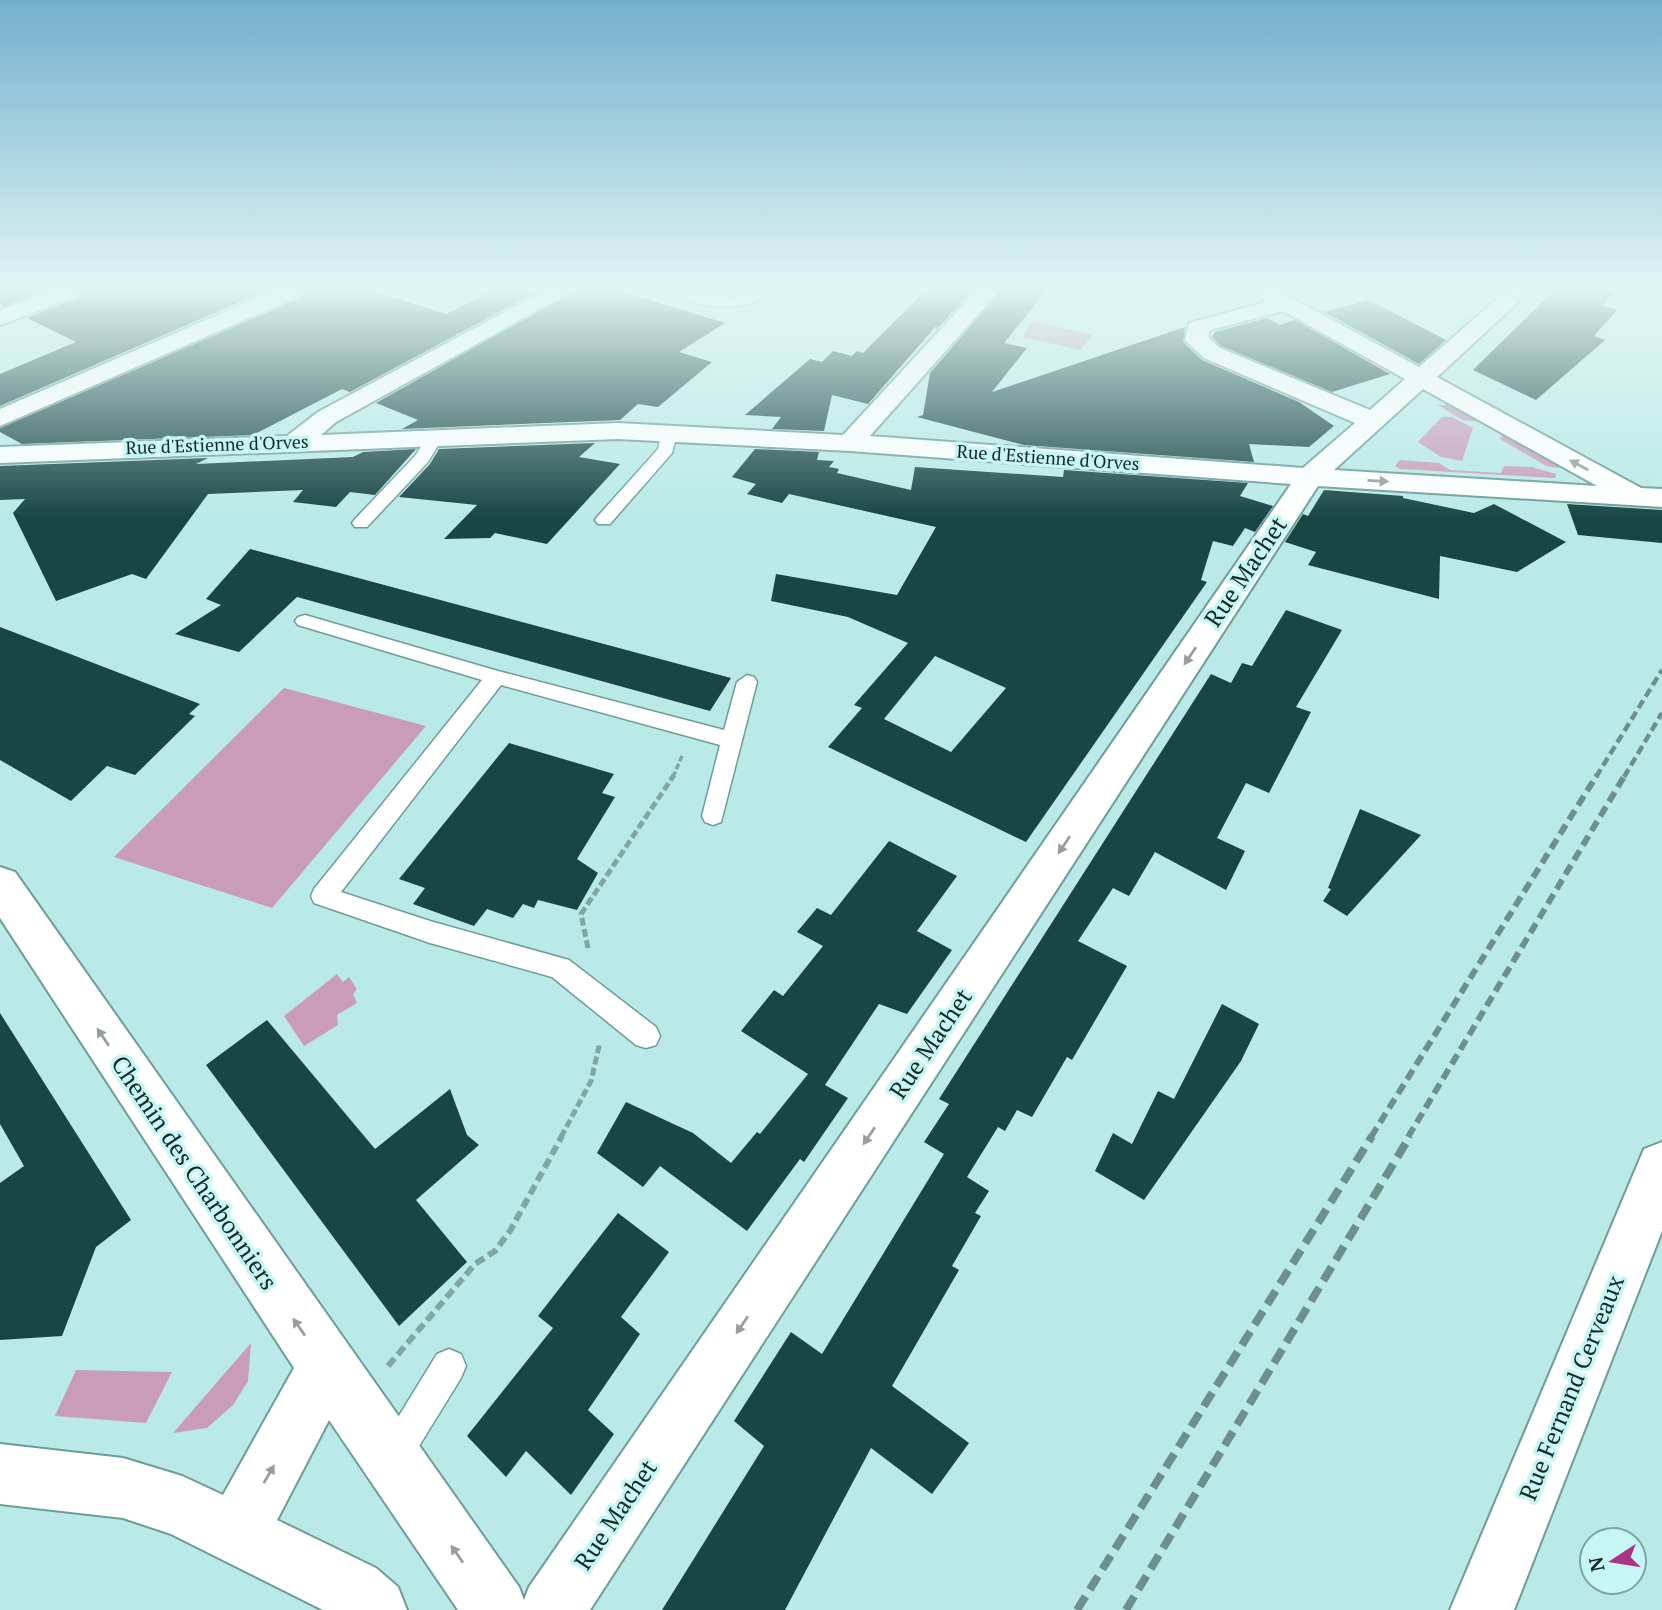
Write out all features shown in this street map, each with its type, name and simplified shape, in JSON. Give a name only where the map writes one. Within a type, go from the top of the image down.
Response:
[{"type":"street","points":[[0,418],[119,366]]},
{"type":"street","points":[[296,442],[327,417],[421,366]]},
{"type":"street","points":[[850,443],[920,366]]},
{"type":"street","points":[[1243,366],[1373,421]]},
{"type":"street","points":[[1398,366],[1651,498]]},
{"type":"street","name":"Rue Machet","points":[[552,1610],[1310,477],[1435,366]]},
{"type":"street","name":"Rue d'Estienne d'Orves","points":[[0,455],[296,442],[428,448],[618,431],[850,443],[1310,477],[1651,498]]},
{"type":"street","name":"Chemin des Charbonniers","points":[[0,884],[339,1385],[496,1610]]},
{"type":"street","name":"Rue Fernand Cerveaux","points":[[1482,1610],[1662,1167]]},
{"type":"street","points":[[235,1533],[279,1456],[339,1385]]},
{"type":"street","points":[[0,1474],[122,1488],[182,1507],[353,1591],[375,1610]]},
{"type":"lane","points":[[604,520],[666,450],[669,434]]},
{"type":"lane","points":[[361,523],[428,448]]},
{"type":"lane","points":[[305,621],[496,677],[732,740]]},
{"type":"lane","points":[[496,677],[323,896],[429,932],[561,968],[646,1037]]},
{"type":"lane","points":[[713,816],[747,682]]},
{"type":"lane","points":[[392,1460],[449,1366]]},
{"type":"path","points":[[339,1385],[475,1264],[495,1251],[509,1231],[592,1081],[602,1031],[581,914],[675,773],[694,729]]},
{"type":"shaded area","points":[[1438,405],[1463,405],[1562,459],[1558,468],[1546,466],[1500,439],[1504,433],[1485,422],[1462,420]]},
{"type":"shaded area","points":[[1442,417],[1452,417],[1473,428],[1462,461],[1441,457],[1418,442]]},
{"type":"shaded area","points":[[1400,460],[1439,463],[1450,470],[1501,473],[1504,466],[1532,467],[1556,474],[1555,478],[1400,469],[1395,466]]},
{"type":"shaded area","points":[[284,688],[426,726],[272,908],[114,857]]},
{"type":"shaded area","points":[[337,974],[343,982],[349,977],[357,989],[353,994],[357,1003],[337,1015],[338,1025],[304,1046],[284,1016]]},
{"type":"shaded area","points":[[251,1343],[248,1381],[233,1405],[207,1428],[173,1433]]},
{"type":"shaded area","points":[[76,1370],[172,1372],[146,1423],[55,1416]]},
{"type":"building","points":[[19,366],[92,366],[0,406],[0,374]]},
{"type":"building","points":[[143,366],[398,366],[350,392],[342,389],[253,435],[22,444],[0,432],[0,428]]},
{"type":"building","points":[[442,366],[707,366],[658,407],[638,404],[620,420],[402,429],[418,420],[376,403]]},
{"type":"building","points":[[802,366],[901,366],[868,404],[832,395],[824,431],[772,429],[781,417],[745,415]]},
{"type":"building","points":[[936,366],[1013,366],[992,392],[1069,366],[1216,366],[1299,402],[1334,426],[1309,447],[1249,444],[1254,462],[1024,445],[917,417],[923,415],[930,373]]},
{"type":"building","points":[[1270,366],[1376,366],[1390,374],[1332,392]]},
{"type":"building","points":[[1477,366],[1575,366],[1536,400],[1473,370]]},
{"type":"building","points":[[595,443],[579,457],[620,464],[547,544],[495,533],[490,538],[444,539],[477,505],[399,497],[430,464],[439,449]]},
{"type":"building","points":[[416,449],[375,495],[350,492],[336,507],[293,502],[303,490],[208,494],[146,579],[132,574],[56,601],[13,513],[25,499],[0,500],[0,466],[208,458],[196,464],[353,457],[363,452]]},
{"type":"building","points":[[755,449],[819,452],[817,460],[834,461],[829,467],[839,469],[837,473],[911,490],[915,467],[1063,477],[1064,470],[1248,483],[1240,496],[1273,506],[1255,532],[1245,528],[1233,546],[1213,541],[1201,580],[1207,582],[1026,842],[828,747],[862,708],[854,705],[908,643],[848,617],[771,601],[776,574],[897,595],[936,527],[789,494],[782,503],[747,494],[756,484],[732,477]],"holes":[[[935,656],[1006,688],[951,752],[884,719]]]},
{"type":"building","points":[[1324,490],[1403,496],[1474,513],[1494,504],[1566,542],[1517,572],[1440,556],[1439,599],[1308,565],[1316,552],[1285,542],[1303,514],[1308,516]]},
{"type":"building","points":[[1567,504],[1662,510],[1662,543],[1578,535]]},
{"type":"building","points":[[250,549],[731,678],[710,711],[297,597],[239,652],[175,634],[221,605],[206,599]]},
{"type":"building","points":[[1286,610],[1342,630],[1296,707],[1311,712],[1269,793],[1246,783],[1217,838],[1245,851],[1226,890],[1155,852],[1129,896],[1113,888],[1078,941],[1127,966],[1072,1060],[1067,1057],[1032,1117],[1017,1110],[1005,1131],[998,1127],[967,1177],[989,1191],[975,1213],[981,1216],[952,1266],[959,1270],[892,1386],[969,1443],[932,1494],[871,1448],[785,1610],[662,1610],[764,1446],[734,1421],[791,1332],[822,1354],[944,1154],[924,1142],[949,1104],[939,1099],[1211,674],[1231,683],[1242,663],[1252,666]]},
{"type":"building","points":[[0,627],[200,704],[189,714],[195,716],[135,775],[107,766],[71,801],[0,760]]},
{"type":"building","points":[[509,743],[614,774],[602,793],[615,797],[577,859],[598,873],[577,910],[538,900],[534,908],[523,904],[513,918],[487,909],[474,926],[413,904],[425,888],[399,879]]},
{"type":"building","points":[[1360,809],[1421,835],[1347,916],[1323,901],[1331,889],[1328,888]]},
{"type":"building","points":[[889,841],[957,876],[917,931],[952,950],[907,1014],[879,1004],[825,1085],[848,1098],[804,1162],[800,1159],[747,1231],[660,1166],[643,1187],[597,1153],[626,1102],[693,1133],[731,1163],[757,1132],[760,1134],[808,1074],[741,1031],[774,990],[783,996],[823,946],[797,932],[817,908],[831,915]]},
{"type":"building","points":[[1222,1004],[1259,1024],[1241,1061],[1144,1200],[1095,1171],[1113,1133],[1132,1144],[1158,1091],[1174,1099]]},
{"type":"building","points":[[0,1013],[131,1220],[96,1247],[62,1336],[0,1340],[0,1183],[24,1166],[0,1124]]},
{"type":"building","points":[[267,1020],[375,1149],[450,1089],[467,1135],[479,1145],[416,1200],[467,1262],[399,1326],[206,1065]]},
{"type":"building","points":[[618,1213],[669,1252],[621,1317],[640,1334],[588,1410],[614,1434],[571,1495],[526,1451],[506,1477],[467,1436],[553,1328],[538,1316]]},
{"type":"railway","points":[[1596,777],[1662,670]]},
{"type":"railway","points":[[1624,777],[1662,713]]},
{"type":"railway","points":[[1371,1137],[1597,775]]},
{"type":"railway","points":[[1408,1137],[1625,775]]},
{"type":"railway","points":[[1077,1610],[1372,1136]]},
{"type":"railway","points":[[1126,1610],[1410,1136]]}]
